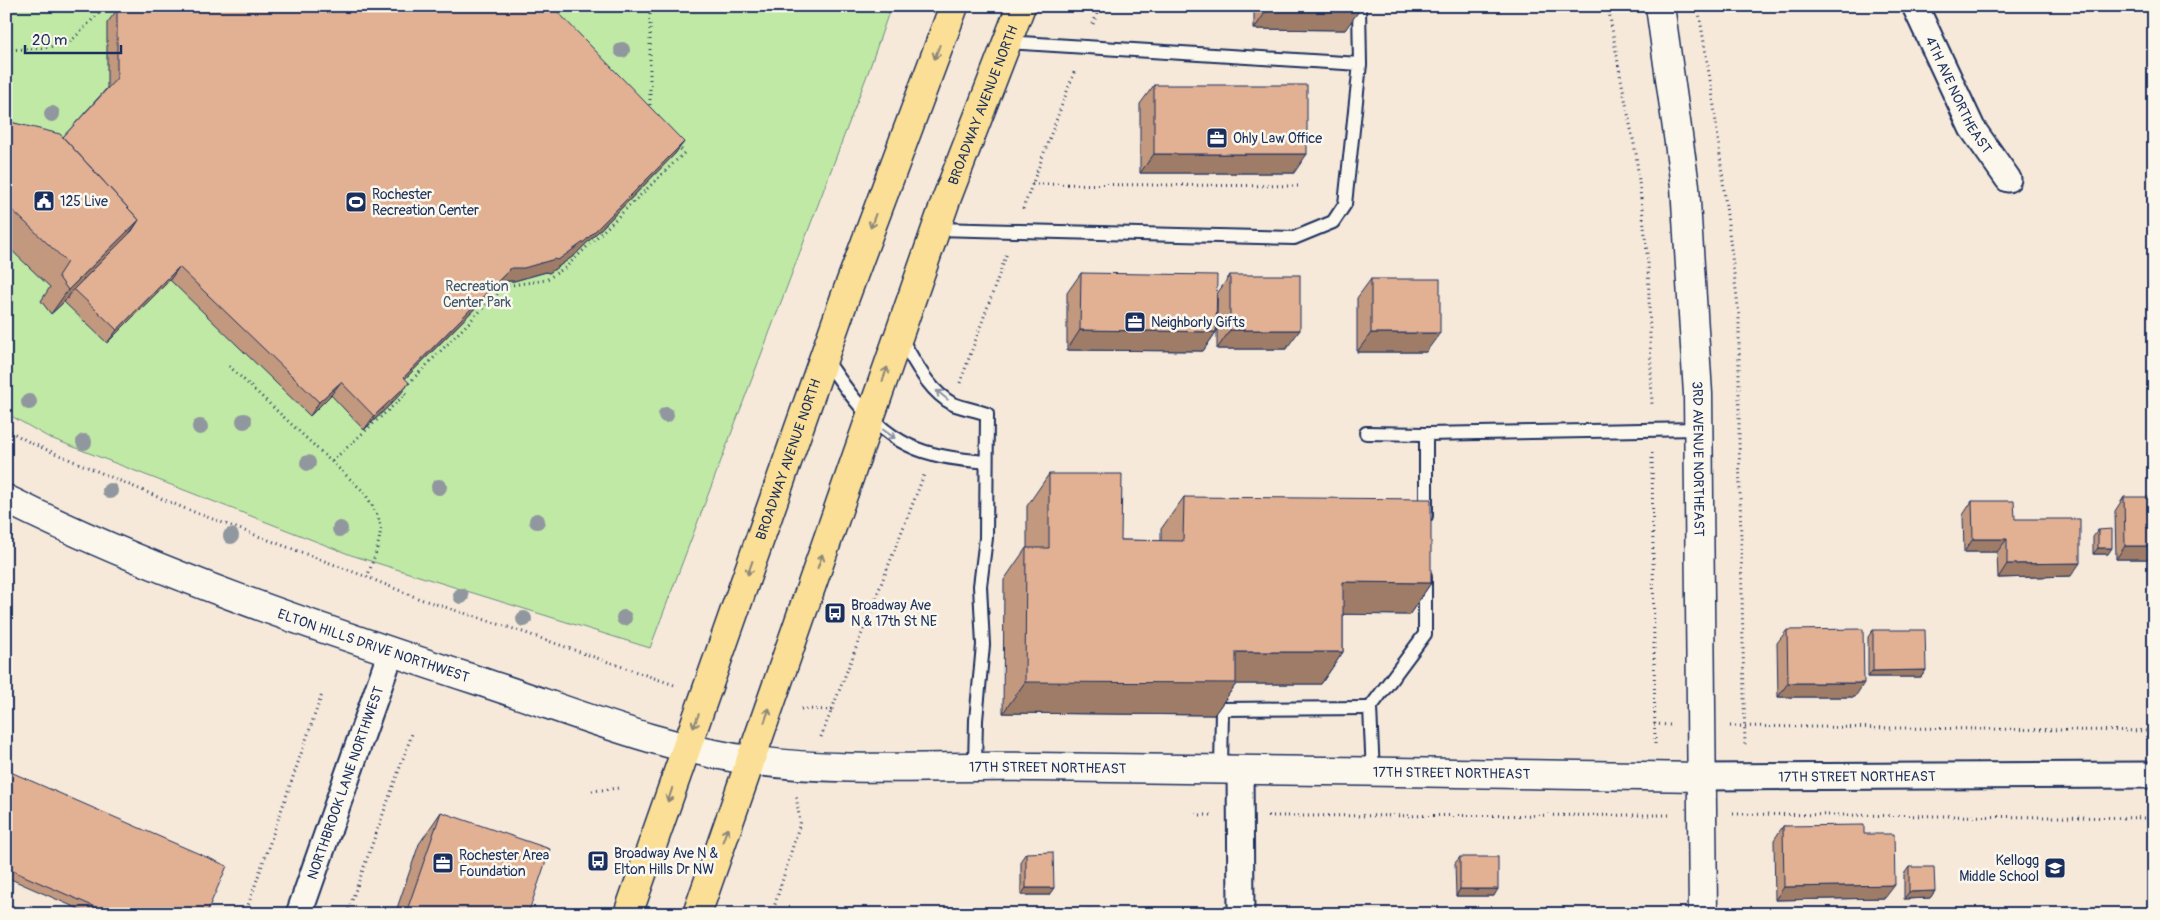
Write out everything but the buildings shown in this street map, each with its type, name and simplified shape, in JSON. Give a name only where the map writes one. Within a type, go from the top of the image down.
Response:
[{"type":"main road","name":"BROADWAY AVENUE NORTH","points":[[628,914],[824,357],[954,6]]},
{"type":"main road","name":"BROADWAY AVENUE NORTH","points":[[697,914],[752,761],[936,229],[1021,6]]},
{"type":"street","name":"3RD AVENUE NORTHEAST","points":[[1660,6],[1686,186],[1695,321],[1698,429],[1703,914]]},
{"type":"street","name":"4TH AVE NORTHEAST","points":[[1915,6],[1972,128],[2008,179]]},
{"type":"street","name":"ELTON HILLS DRIVE NORTHWEST","points":[[6,499],[138,560],[391,652],[638,735],[685,748],[752,761]]},
{"type":"street","name":"NORTHBROOK LANE NORTHWEST","points":[[299,914],[391,652]]},
{"type":"street","name":"17TH STREET NORTHEAST","points":[[752,761],[827,768],[975,766],[1701,778],[2154,775]]},
{"type":"street","points":[[1230,770],[1241,914]]},
{"type":"lane","points":[[936,229],[1294,238],[1334,222],[1345,204],[1360,64],[1359,6]]},
{"type":"lane","points":[[1006,42],[1360,64]]},
{"type":"lane","points":[[899,334],[923,376],[936,390],[952,403],[987,414],[986,538],[980,586],[983,645],[976,720],[975,766]]},
{"type":"lane","points":[[824,357],[846,390],[870,418],[890,435],[906,445],[933,454],[986,462]]},
{"type":"lane","points":[[1366,434],[1698,429]]},
{"type":"lane","points":[[1425,530],[1426,434]]},
{"type":"lane","points":[[1373,773],[1370,708],[1425,634],[1425,568]]},
{"type":"lane","points":[[1230,770],[1222,709],[1370,708]]},
{"type":"lane","points":[[6,912],[12,914]]},
{"type":"path","points":[[6,50],[44,48],[69,43],[106,6]]},
{"type":"path","points":[[643,106],[650,113],[650,6]]},
{"type":"path","points":[[1100,6],[1032,184],[1300,186]]},
{"type":"path","points":[[1608,6],[1636,154],[1647,252],[1652,431],[1654,724]]},
{"type":"path","points":[[1698,6],[1713,98],[1739,315],[1739,440],[1745,726],[2154,731]]},
{"type":"path","points":[[332,461],[406,394],[402,390],[505,286],[546,280],[566,267],[684,153],[673,140]]},
{"type":"path","points":[[229,366],[364,492],[374,508],[381,525],[368,577]]},
{"type":"path","points":[[6,429],[31,443],[186,509],[368,577],[420,599],[518,630],[658,680]]},
{"type":"path","points":[[246,914],[322,694]]},
{"type":"path","points":[[347,914],[413,731]]},
{"type":"path","points":[[592,791],[619,788]]},
{"type":"path","points":[[772,914],[800,823],[795,797]]},
{"type":"path","points":[[1284,817],[1655,814]]},
{"type":"path","points":[[1744,814],[2154,818]]},
{"type":"green space","name":"Recreation Center Park","points":[[6,6],[891,6],[869,70],[650,648],[351,555],[48,437],[6,413]]},
{"type":"place","name":"Ohly Law Office","points":[[1217,138]]},
{"type":"place","name":"125 Live","points":[[44,201]]},
{"type":"place","name":"Rochester Recreation Center","points":[[356,202]]},
{"type":"place","name":"Neighborly Gifts","points":[[1135,322]]},
{"type":"place","name":"Broadway Ave N & 17th St NE","points":[[835,613]]},
{"type":"place","name":"Broadway Ave N & Elton Hills Dr NW","points":[[598,861]]},
{"type":"place","name":"Rochester Area Foundation","points":[[443,863]]},
{"type":"place","name":"Kellogg Middle School","points":[[2055,868]]}]
